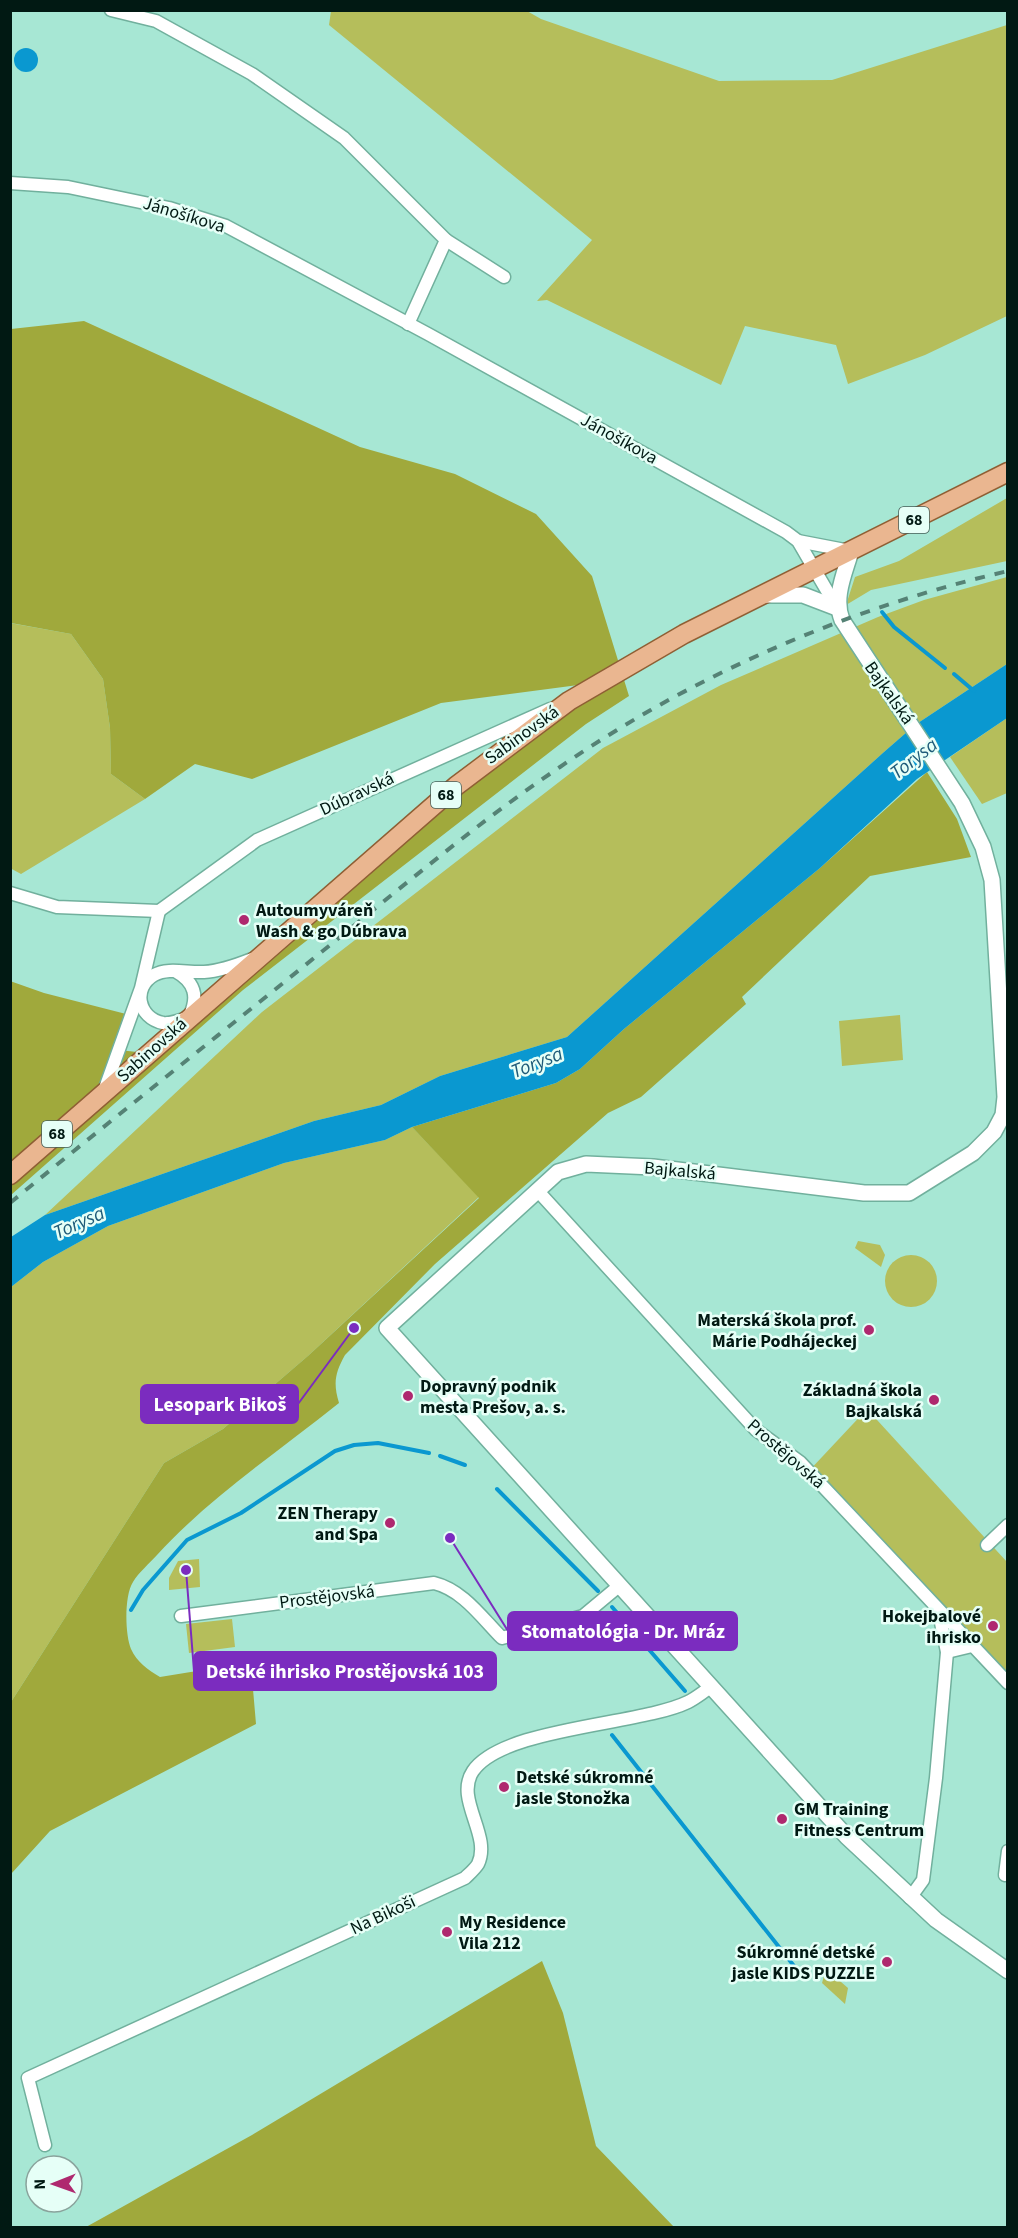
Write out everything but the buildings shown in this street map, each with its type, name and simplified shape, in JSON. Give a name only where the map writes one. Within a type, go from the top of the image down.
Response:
[{"type":"main road","name":"Sabinovská","points":[[103,1094],[456,786],[569,701],[646,654],[1008,472]]},
{"type":"main road","name":"68","points":[[10,1175],[103,1094]]},
{"type":"street","points":[[111,10],[157,16],[252,74],[344,138],[446,240],[504,277]]},
{"type":"street","name":"Jánošíkova","points":[[10,183],[68,187],[169,208],[226,226],[408,324],[798,541]]},
{"type":"street","points":[[408,324],[446,240]]},
{"type":"street","points":[[761,595],[803,596],[837,608],[851,551],[798,541]]},
{"type":"street","points":[[798,541],[814,570]]},
{"type":"street","name":"Bajkalská","points":[[619,1586],[387,1328],[558,1172],[586,1164],[743,1176],[864,1193],[909,1193],[973,1153],[994,1131],[1005,1115],[1006,1061],[992,880],[971,818],[941,767],[856,645],[814,570]]},
{"type":"street","name":"Dúbravská","points":[[159,912],[257,840],[569,701]]},
{"type":"street","points":[[10,893],[57,907],[159,912],[141,988],[103,1094]]},
{"type":"street","points":[[150,954],[158,968],[171,971],[185,977],[196,996],[189,1017],[165,1023],[154,1020],[145,1013],[139,1002],[141,988],[149,978],[171,971],[205,972],[230,968],[261,956]]},
{"type":"street","name":"Prostějovská","points":[[537,1190],[756,1430],[800,1462],[1008,1683]]},
{"type":"street","points":[[987,1545],[1008,1526]]},
{"type":"street","name":"Prostějovská","points":[[181,1616],[434,1583],[447,1586],[459,1594],[502,1638],[583,1616],[619,1586]]},
{"type":"street","points":[[619,1586],[847,1837],[910,1898],[971,1947],[1008,1971]]},
{"type":"street","points":[[910,1898],[923,1876],[936,1778],[947,1652],[939,1612]]},
{"type":"street","points":[[947,1652],[972,1646]]},
{"type":"street","name":"Na Bikoši","points":[[45,2145],[28,2078],[465,1878],[478,1864],[481,1846],[468,1792],[473,1771],[486,1759],[529,1741],[571,1728],[687,1702],[711,1687]]},
{"type":"street","points":[[1005,1875],[1008,1851]]},
{"type":"green space","points":[[331,11],[527,11],[541,19],[719,81],[832,80],[1007,25],[1007,316],[925,355],[848,384],[836,345],[745,326],[721,385],[547,300],[537,301],[592,240],[329,25]]},
{"type":"green space","points":[[84,321],[360,447],[455,474],[536,514],[592,576],[629,696],[586,724],[243,990],[11,1195],[10,981],[44,993],[130,1015],[119,1050],[155,1054],[477,780],[601,682],[441,703],[252,779],[195,764],[145,799],[111,774],[110,728],[103,679],[71,634],[11,623],[11,329]]},
{"type":"green space","points":[[1007,498],[1007,561],[871,590],[846,605],[855,577],[899,561]]},
{"type":"green space","points":[[1007,577],[1007,664],[915,725],[567,1037],[440,1076],[381,1105],[314,1121],[45,1215],[262,1012],[603,748],[721,685],[878,617],[924,600]]},
{"type":"green space","points":[[10,623],[71,634],[103,679],[110,728],[111,774],[145,799],[21,874],[10,868]]},
{"type":"green space","points":[[1007,718],[1007,793],[982,804],[950,757]]},
{"type":"green space","points":[[927,772],[957,819],[971,857],[870,876],[742,997],[746,1004],[641,1097],[608,1113],[435,1264],[345,1355],[336,1378],[339,1403],[222,1494],[138,1575],[130,1588],[126,1616],[129,1643],[136,1658],[160,1677],[246,1663],[251,1666],[256,1724],[50,1831],[11,1874],[11,1702],[164,1463],[223,1429],[309,1355],[479,1198],[412,1127],[556,1083],[580,1069],[624,1029],[820,868]]},
{"type":"green space","points":[[900,1015],[903,1060],[842,1066],[839,1021]]},
{"type":"green space","points":[[412,1127],[479,1197],[309,1355],[223,1429],[164,1463],[11,1702],[11,1287],[43,1262],[108,1226],[284,1163],[385,1140]]},
{"type":"green space","points":[[858,1241],[880,1245],[885,1255],[881,1267],[855,1248]]},
{"type":"green space","points":[[911,1255],[925,1259],[933,1267],[937,1281],[933,1295],[925,1303],[911,1307],[897,1303],[889,1295],[885,1281],[889,1267],[897,1259]]},
{"type":"green space","points":[[867,1409],[1007,1562],[1007,1681],[807,1473]]},
{"type":"green space","points":[[199,1559],[200,1587],[169,1590],[169,1578],[178,1561]]},
{"type":"green space","points":[[232,1619],[235,1647],[189,1653],[186,1624]]},
{"type":"green space","points":[[542,1961],[563,2013],[596,2146],[674,2227],[86,2227],[252,2135]]},
{"type":"green space","points":[[826,1969],[848,1988],[845,2004],[822,1983]]},
{"type":"water","points":[[26,48],[35,51],[38,60],[35,69],[26,72],[17,69],[14,60],[17,51]]},
{"type":"water","name":"Torysa","points":[[1007,664],[1007,718],[917,779],[820,868],[624,1029],[580,1069],[556,1083],[412,1127],[385,1140],[284,1163],[108,1226],[43,1262],[11,1287],[11,1237],[45,1215],[314,1121],[381,1105],[440,1076],[567,1037],[915,725]]},
{"type":"waterway","points":[[882,612],[894,627],[945,668]]},
{"type":"waterway","points":[[954,674],[974,691]]},
{"type":"waterway","points":[[131,1610],[143,1590],[187,1540],[241,1513],[335,1451],[354,1445],[378,1443],[429,1453]]},
{"type":"waterway","points":[[440,1456],[465,1465]]},
{"type":"waterway","points":[[497,1489],[598,1591]]},
{"type":"waterway","points":[[612,1607],[685,1691]]},
{"type":"waterway","points":[[612,1735],[794,1966]]},
{"type":"railway","points":[[10,1203],[466,836],[528,789],[611,733],[664,702],[775,648],[889,604],[1008,571]]},
{"type":"place","name":"Autoumyváreň Wash & go Dúbrava","points":[[244,920]]},
{"type":"place","name":"Lesopark Bikoš","points":[[354,1328]]},
{"type":"place","name":"Materská škola prof. Márie Podhájeckej","points":[[869,1330]]},
{"type":"place","name":"Dopravný podnik mesta Prešov, a. s.","points":[[408,1396]]},
{"type":"place","name":"Základná škola Bajkalská","points":[[934,1400]]},
{"type":"place","name":"ZEN Therapy and Spa","points":[[390,1523]]},
{"type":"place","name":"Stomatológia - Dr. Mráz","points":[[450,1538]]},
{"type":"place","name":"Detské ihrisko Prostějovská 103","points":[[186,1570]]},
{"type":"place","name":"Hokejbalové ihrisko","points":[[993,1626]]},
{"type":"place","name":"Detské súkromné jasle Stonožka","points":[[504,1787]]},
{"type":"place","name":"GM Training Fitness Centrum","points":[[782,1819]]},
{"type":"place","name":"My Residence Vila 212","points":[[447,1932]]},
{"type":"place","name":"Súkromné detské jasle KIDS PUZZLE","points":[[887,1962]]}]
